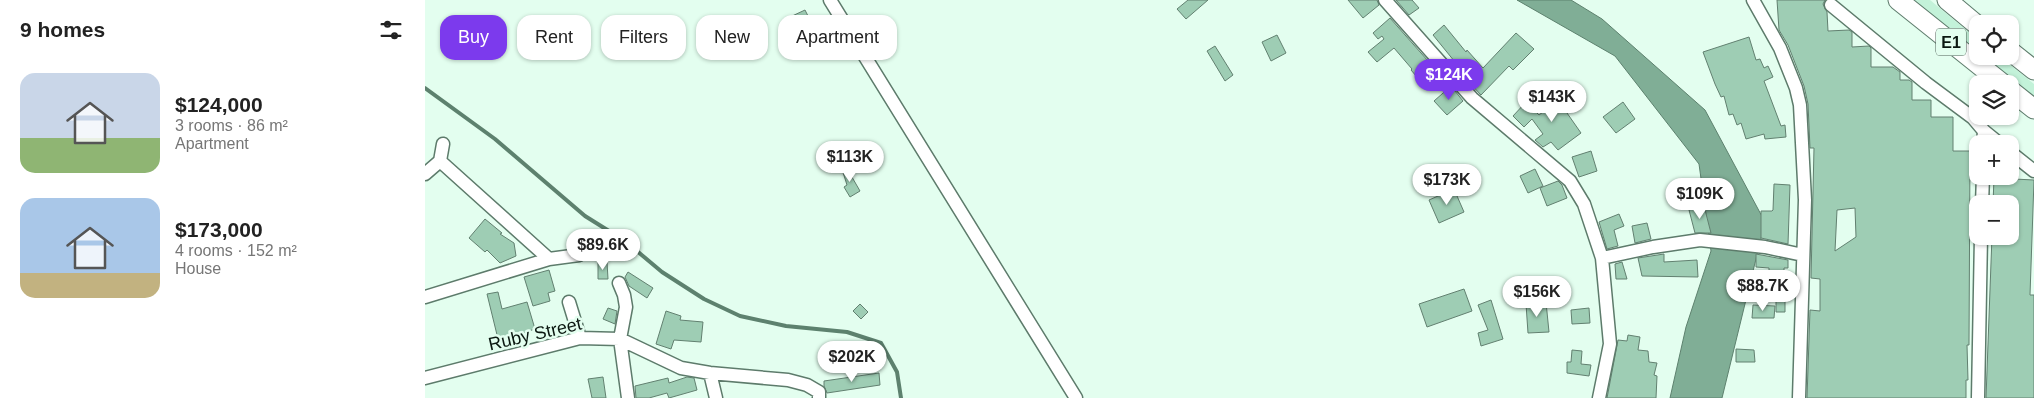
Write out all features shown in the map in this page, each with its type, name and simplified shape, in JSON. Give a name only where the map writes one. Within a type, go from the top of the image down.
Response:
[{"type":"highway","name":"E1","points":[[1899,0],[1992,75]]},
{"type":"highway","name":"E1","points":[[1947,0],[1969,18]]},
{"type":"highway","points":[[2019,58],[2034,70]]},
{"type":"highway","points":[[2019,97],[2034,109]]},
{"type":"street","points":[[830,0],[1076,398]]},
{"type":"street","points":[[1385,0],[1472,98],[1570,180],[1584,204],[1602,258],[1610,344],[1599,398]]},
{"type":"street","points":[[1753,0],[1780,48],[1801,105],[1805,200],[1799,398]]},
{"type":"street","points":[[1831,5],[1926,83],[1973,118],[1983,135]]},
{"type":"street","points":[[425,174],[439,161],[443,144]]},
{"type":"street","points":[[2019,159],[2034,171]]},
{"type":"street","points":[[439,161],[549,259]]},
{"type":"street","points":[[1602,258],[1653,247],[1700,240],[1765,247],[1803,255]]},
{"type":"street","points":[[1978,398],[1981,245]]},
{"type":"street","points":[[425,297],[549,259],[579,255]]},
{"type":"street","points":[[619,283],[626,307],[620,339],[628,398]]},
{"type":"street","points":[[569,302],[580,338]]},
{"type":"street","name":"Ruby Street","points":[[425,378],[580,338],[620,339],[681,368],[710,373],[788,380],[807,385],[819,392],[819,398]]},
{"type":"street","points":[[710,373],[716,398]]},
{"type":"shaded area","points":[[1517,0],[1571,0],[1602,19],[1705,110],[1765,222],[1722,398],[1670,398],[1686,327],[1711,251],[1699,164],[1615,56]]},
{"type":"shaded area","points":[[1914,0],[1930,0],[1969,32],[1969,45]]},
{"type":"shaded area","points":[[1994,65],[2010,65],[2034,84],[2034,97],[2019,85],[2019,75],[2007,75]]},
{"type":"building","points":[[1188,0],[1208,0],[1186,19],[1177,9]]},
{"type":"building","points":[[1348,0],[1377,0],[1379,5],[1363,18]]},
{"type":"building","points":[[1396,0],[1412,0],[1419,8],[1409,15]]},
{"type":"building","points":[[1777,0],[1825,0],[1823,4],[1827,12],[1828,31],[1849,30],[1852,32],[1852,47],[1869,46],[1871,48],[1871,67],[1893,67],[1900,72],[1900,80],[1912,82],[1912,100],[1931,100],[1931,117],[1953,117],[1953,151],[1969,151],[1969,345],[1967,345],[1968,380],[1966,380],[1966,398],[1807,398],[1810,310],[1820,311],[1820,279],[1811,278],[1814,148],[1810,148],[1808,104],[1804,86],[1788,45],[1779,30]],"holes":[[[1855,208],[1856,237],[1835,251],[1837,210]]]},
{"type":"building","points":[[805,10],[808,15],[794,15]]},
{"type":"building","points":[[1390,18],[1436,70],[1422,83],[1394,48],[1377,62],[1368,52],[1384,39],[1382,36],[1378,39],[1373,33]]},
{"type":"building","points":[[1444,25],[1466,52],[1467,50],[1483,68],[1516,33],[1534,49],[1513,70],[1509,66],[1481,95],[1452,64],[1455,62],[1433,35]]},
{"type":"building","points":[[1277,35],[1286,53],[1271,61],[1262,42]]},
{"type":"building","points":[[1749,37],[1756,60],[1760,59],[1764,68],[1768,66],[1773,77],[1764,81],[1781,126],[1785,125],[1786,137],[1765,139],[1764,134],[1746,139],[1741,123],[1737,125],[1733,114],[1729,115],[1724,96],[1721,97],[1703,52]]},
{"type":"building","points":[[1215,46],[1233,75],[1225,81],[1207,51]]},
{"type":"building","points":[[1451,86],[1463,101],[1447,115],[1434,101]]},
{"type":"building","points":[[1566,94],[1575,106],[1567,113],[1581,133],[1558,150],[1551,142],[1543,147],[1535,140],[1543,134],[1532,119],[1524,127],[1513,116],[1526,102],[1539,115]]},
{"type":"building","points":[[1623,102],[1635,119],[1616,133],[1603,117]]},
{"type":"building","points":[[1591,151],[1597,171],[1579,177],[1572,157]]},
{"type":"building","points":[[845,165],[860,191],[850,197],[844,187],[847,185],[841,166]]},
{"type":"building","points":[[1535,169],[1543,186],[1528,193],[1520,176]]},
{"type":"building","points":[[2019,179],[2034,180],[2030,295],[2034,295],[2034,398],[1986,398],[1992,245],[2019,245],[2019,195],[1993,195],[1994,185],[2019,185]]},
{"type":"building","points":[[1558,181],[1562,185],[1567,198],[1547,206],[1540,188]]},
{"type":"building","points":[[1774,184],[1790,185],[1788,244],[1761,238],[1761,211],[1773,210]]},
{"type":"building","points":[[1454,189],[1464,212],[1439,223],[1429,200]]},
{"type":"building","points":[[1704,206],[1711,233],[1695,233],[1689,210]]},
{"type":"building","points":[[1619,214],[1624,226],[1614,230],[1618,246],[1607,249],[1599,222]]},
{"type":"building","points":[[485,219],[502,233],[500,234],[514,243],[516,256],[500,263],[487,250],[485,252],[469,238]]},
{"type":"building","points":[[1647,223],[1651,239],[1635,243],[1632,226]]},
{"type":"building","points":[[1664,254],[1664,262],[1697,260],[1698,277],[1642,276],[1638,258]]},
{"type":"building","points":[[1756,254],[1788,260],[1788,268],[1784,268],[1784,280],[1769,281],[1769,268],[1756,267]]},
{"type":"building","points":[[598,262],[607,262],[608,279],[598,279]]},
{"type":"building","points":[[1622,262],[1627,279],[1616,279],[1615,264]]},
{"type":"building","points":[[549,270],[555,291],[548,293],[550,301],[533,306],[524,277]]},
{"type":"building","points":[[628,272],[653,288],[647,298],[629,286],[625,277]]},
{"type":"building","points":[[1464,289],[1472,311],[1427,327],[1419,304]]},
{"type":"building","points":[[498,292],[502,309],[527,302],[535,329],[517,335],[517,338],[499,343],[487,294]]},
{"type":"building","points":[[1776,299],[1785,299],[1785,312],[1776,312]]},
{"type":"building","points":[[1491,300],[1503,339],[1481,346],[1478,333],[1488,330],[1478,305]]},
{"type":"building","points":[[1546,302],[1549,332],[1528,333],[1526,304]]},
{"type":"building","points":[[860,304],[868,312],[861,319],[853,311]]},
{"type":"building","points":[[1753,305],[1775,306],[1774,318],[1752,318]]},
{"type":"building","points":[[608,308],[617,311],[615,324],[603,319]]},
{"type":"building","points":[[1589,308],[1590,323],[1572,324],[1571,310]]},
{"type":"building","points":[[666,311],[681,316],[680,320],[703,322],[701,342],[674,340],[671,349],[656,344]]},
{"type":"building","points":[[1628,335],[1640,337],[1638,350],[1648,351],[1649,362],[1657,363],[1654,375],[1657,376],[1656,398],[1607,398],[1618,340],[1627,341]]},
{"type":"building","points":[[1736,349],[1754,350],[1755,362],[1736,362]]},
{"type":"building","points":[[1572,350],[1582,351],[1581,364],[1591,365],[1589,376],[1567,373],[1567,362],[1571,362]]},
{"type":"building","points":[[879,373],[880,385],[827,393],[824,386],[824,381]]},
{"type":"building","points":[[603,377],[606,398],[592,398],[588,379]]},
{"type":"building","points":[[687,377],[694,378],[697,390],[669,398],[667,393],[649,398],[636,398],[635,386],[668,378],[669,383]]},
{"type":"waterway","points":[[425,88],[495,139],[585,216],[625,241],[662,272],[704,299],[740,316],[786,326],[847,332],[881,343],[897,372],[901,398]]}]
